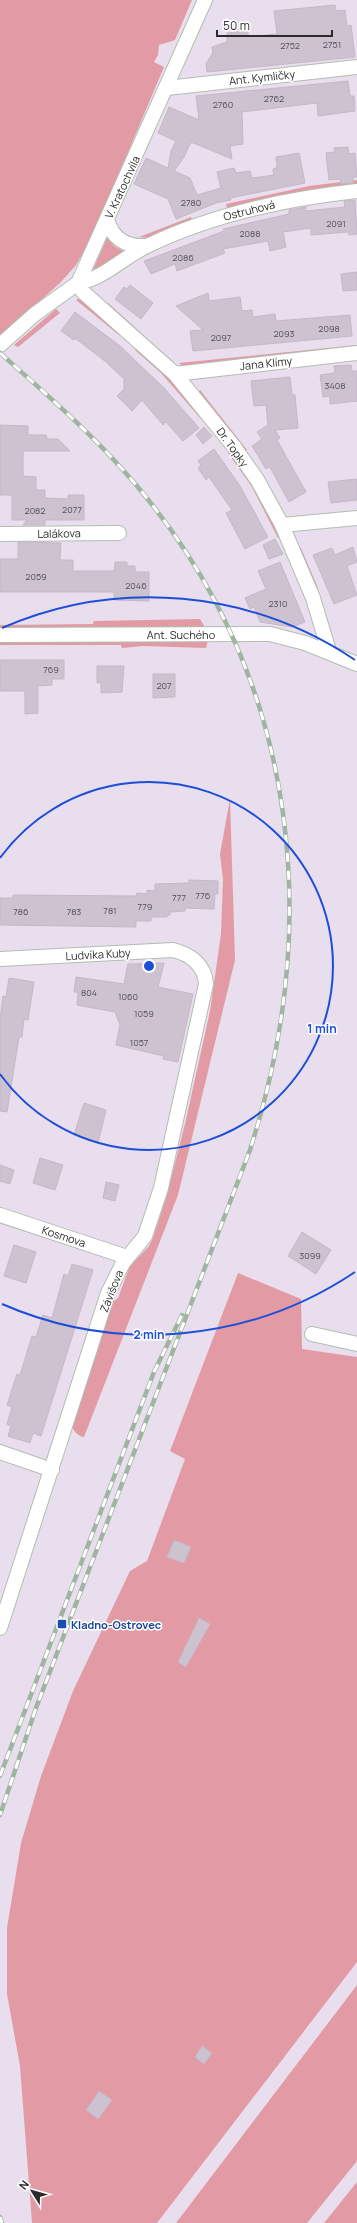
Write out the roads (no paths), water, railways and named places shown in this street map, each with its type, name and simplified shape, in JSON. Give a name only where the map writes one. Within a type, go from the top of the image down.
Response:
[{"type":"street","name":"V. Kratochvíla","points":[[0,345],[35,314],[78,283],[167,88],[205,0]]},
{"type":"street","name":"Ant. Kymličky","points":[[167,88],[357,67]]},
{"type":"street","name":"Ostruhová","points":[[78,283],[91,280],[146,246],[207,221],[260,206],[312,196],[357,191]]},
{"type":"street","points":[[107,220],[114,236],[120,241],[134,246],[146,246]]},
{"type":"street","name":"Dr. Topky","points":[[78,283],[83,292],[175,374],[235,448],[258,481],[282,525],[313,598],[327,638],[329,651]]},
{"type":"street","name":"Jana Klímy","points":[[175,374],[357,353]]},
{"type":"street","points":[[282,525],[357,518]]},
{"type":"street","name":"Lalákova","points":[[0,534],[119,533]]},
{"type":"street","name":"Ant. Suchého","points":[[0,635],[256,633],[288,638],[329,651],[357,664]]},
{"type":"street","name":"Ludvíka Kuby","points":[[0,959],[168,950],[183,953],[194,959]]},
{"type":"street","name":"Závišova","points":[[0,1628],[108,1293],[127,1257],[146,1236],[154,1212],[202,1007],[206,980],[203,971],[194,959]]},
{"type":"street","name":"Kosmova","points":[[0,1214],[127,1257]]},
{"type":"street","points":[[312,1334],[357,1344]]},
{"type":"street","points":[[0,1452],[52,1470]]},
{"type":"railway","points":[[0,353],[78,424],[133,481],[150,502],[200,575],[239,651],[266,731],[283,812],[289,896],[286,981],[272,1066],[250,1150],[36,1708],[0,1815]]},
{"type":"railway","points":[[0,1776],[154,1372],[182,1315]]},
{"type":"railway","points":[[0,2217],[2,2223]]},
{"type":"place","name":"Kladno-Ostrovec","points":[[62,1624]]}]
